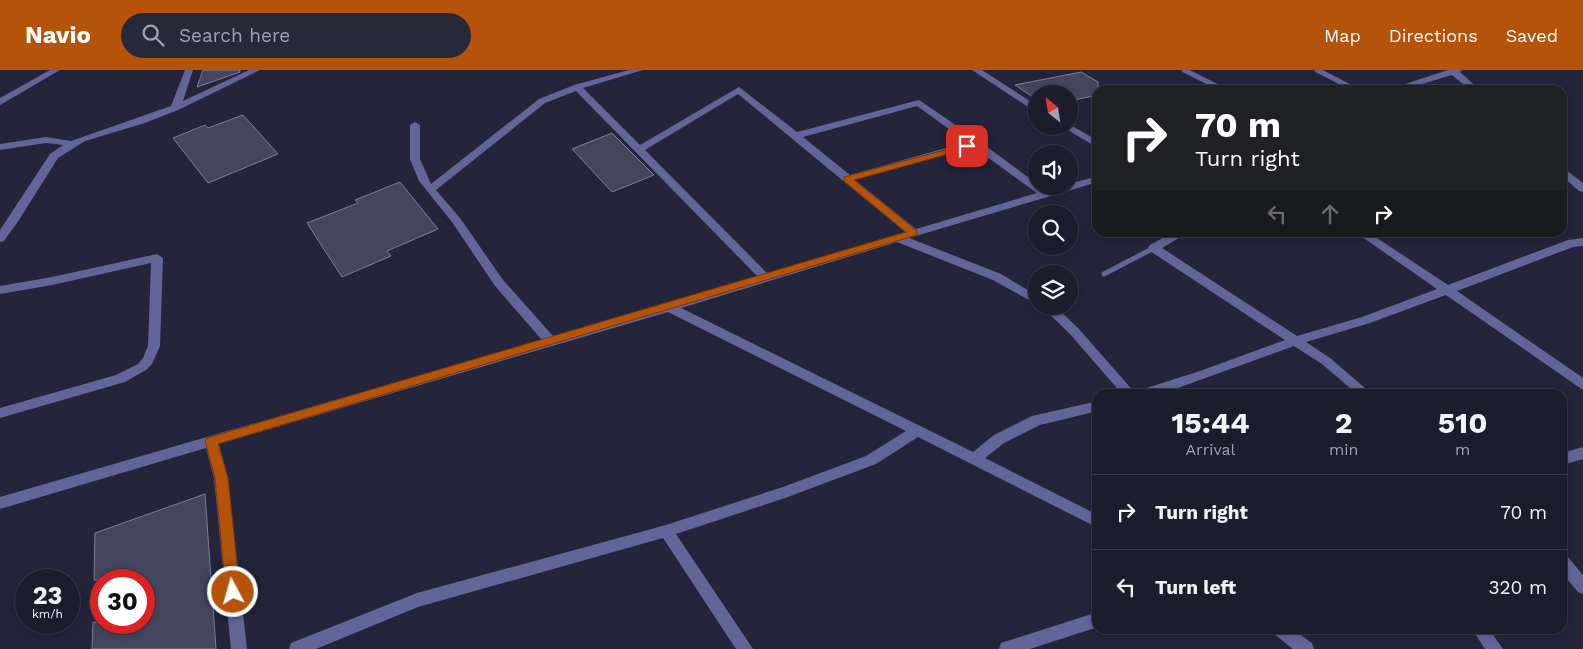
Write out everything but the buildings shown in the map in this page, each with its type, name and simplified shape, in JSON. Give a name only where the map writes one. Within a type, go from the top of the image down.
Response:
[{"type":"street","points":[[0,102],[56,70]]},
{"type":"street","points":[[175,108],[189,70]]},
{"type":"street","points":[[0,238],[15,218],[54,156],[70,144],[142,121],[175,108],[256,70]]},
{"type":"street","points":[[430,190],[542,102],[577,87],[639,70]]},
{"type":"street","points":[[976,70],[1028,103]]},
{"type":"street","points":[[1408,85],[1455,70],[1470,85]]},
{"type":"street","points":[[577,87],[765,277]]},
{"type":"street","points":[[640,149],[739,90],[914,233]]},
{"type":"street","points":[[795,136],[919,103],[1028,181]]},
{"type":"street","points":[[415,125],[413,157],[417,171],[430,190],[456,220],[498,283],[550,341]]},
{"type":"street","points":[[1078,133],[1092,141]]},
{"type":"street","points":[[0,147],[52,140],[65,141],[70,144]]},
{"type":"street","points":[[847,179],[976,143]]},
{"type":"street","points":[[1567,175],[1583,189]]},
{"type":"street","points":[[1078,185],[1092,181]]},
{"type":"street","points":[[0,503],[669,307],[1042,195]]},
{"type":"street","points":[[1175,237],[1154,248],[1326,361],[1360,389]]},
{"type":"street","points":[[1367,237],[1583,385]]},
{"type":"street","points":[[898,238],[997,276],[1028,295]]},
{"type":"street","points":[[1163,389],[1294,341],[1368,319],[1448,291],[1495,271],[1572,243],[1583,242]]},
{"type":"street","points":[[0,290],[52,281],[157,258],[154,346],[148,361],[142,367],[120,379],[0,413]]},
{"type":"street","points":[[669,307],[1092,519]]},
{"type":"street","points":[[1056,315],[1125,389]]},
{"type":"street","points":[[974,459],[999,439],[1037,420],[1092,407]]},
{"type":"street","points":[[297,649],[416,600],[666,531],[785,492],[871,460],[918,431]]},
{"type":"street","points":[[211,441],[221,478],[239,649]]},
{"type":"street","points":[[1567,458],[1583,453]]},
{"type":"street","points":[[666,531],[738,647]]},
{"type":"street","points":[[1567,568],[1583,587]]},
{"type":"street","points":[[1007,649],[1092,621]]},
{"type":"street","points":[[1286,634],[1306,649]]},
{"type":"street","points":[[1484,634],[1495,649]]},
{"type":"lane","points":[[1184,70],[1214,85]]},
{"type":"lane","points":[[1317,70],[1346,85]]},
{"type":"lane","points":[[1104,274],[1154,248]]},
{"type":"route","points":[[233,592],[221,478],[211,441],[914,233],[847,179],[967,146]]}]
